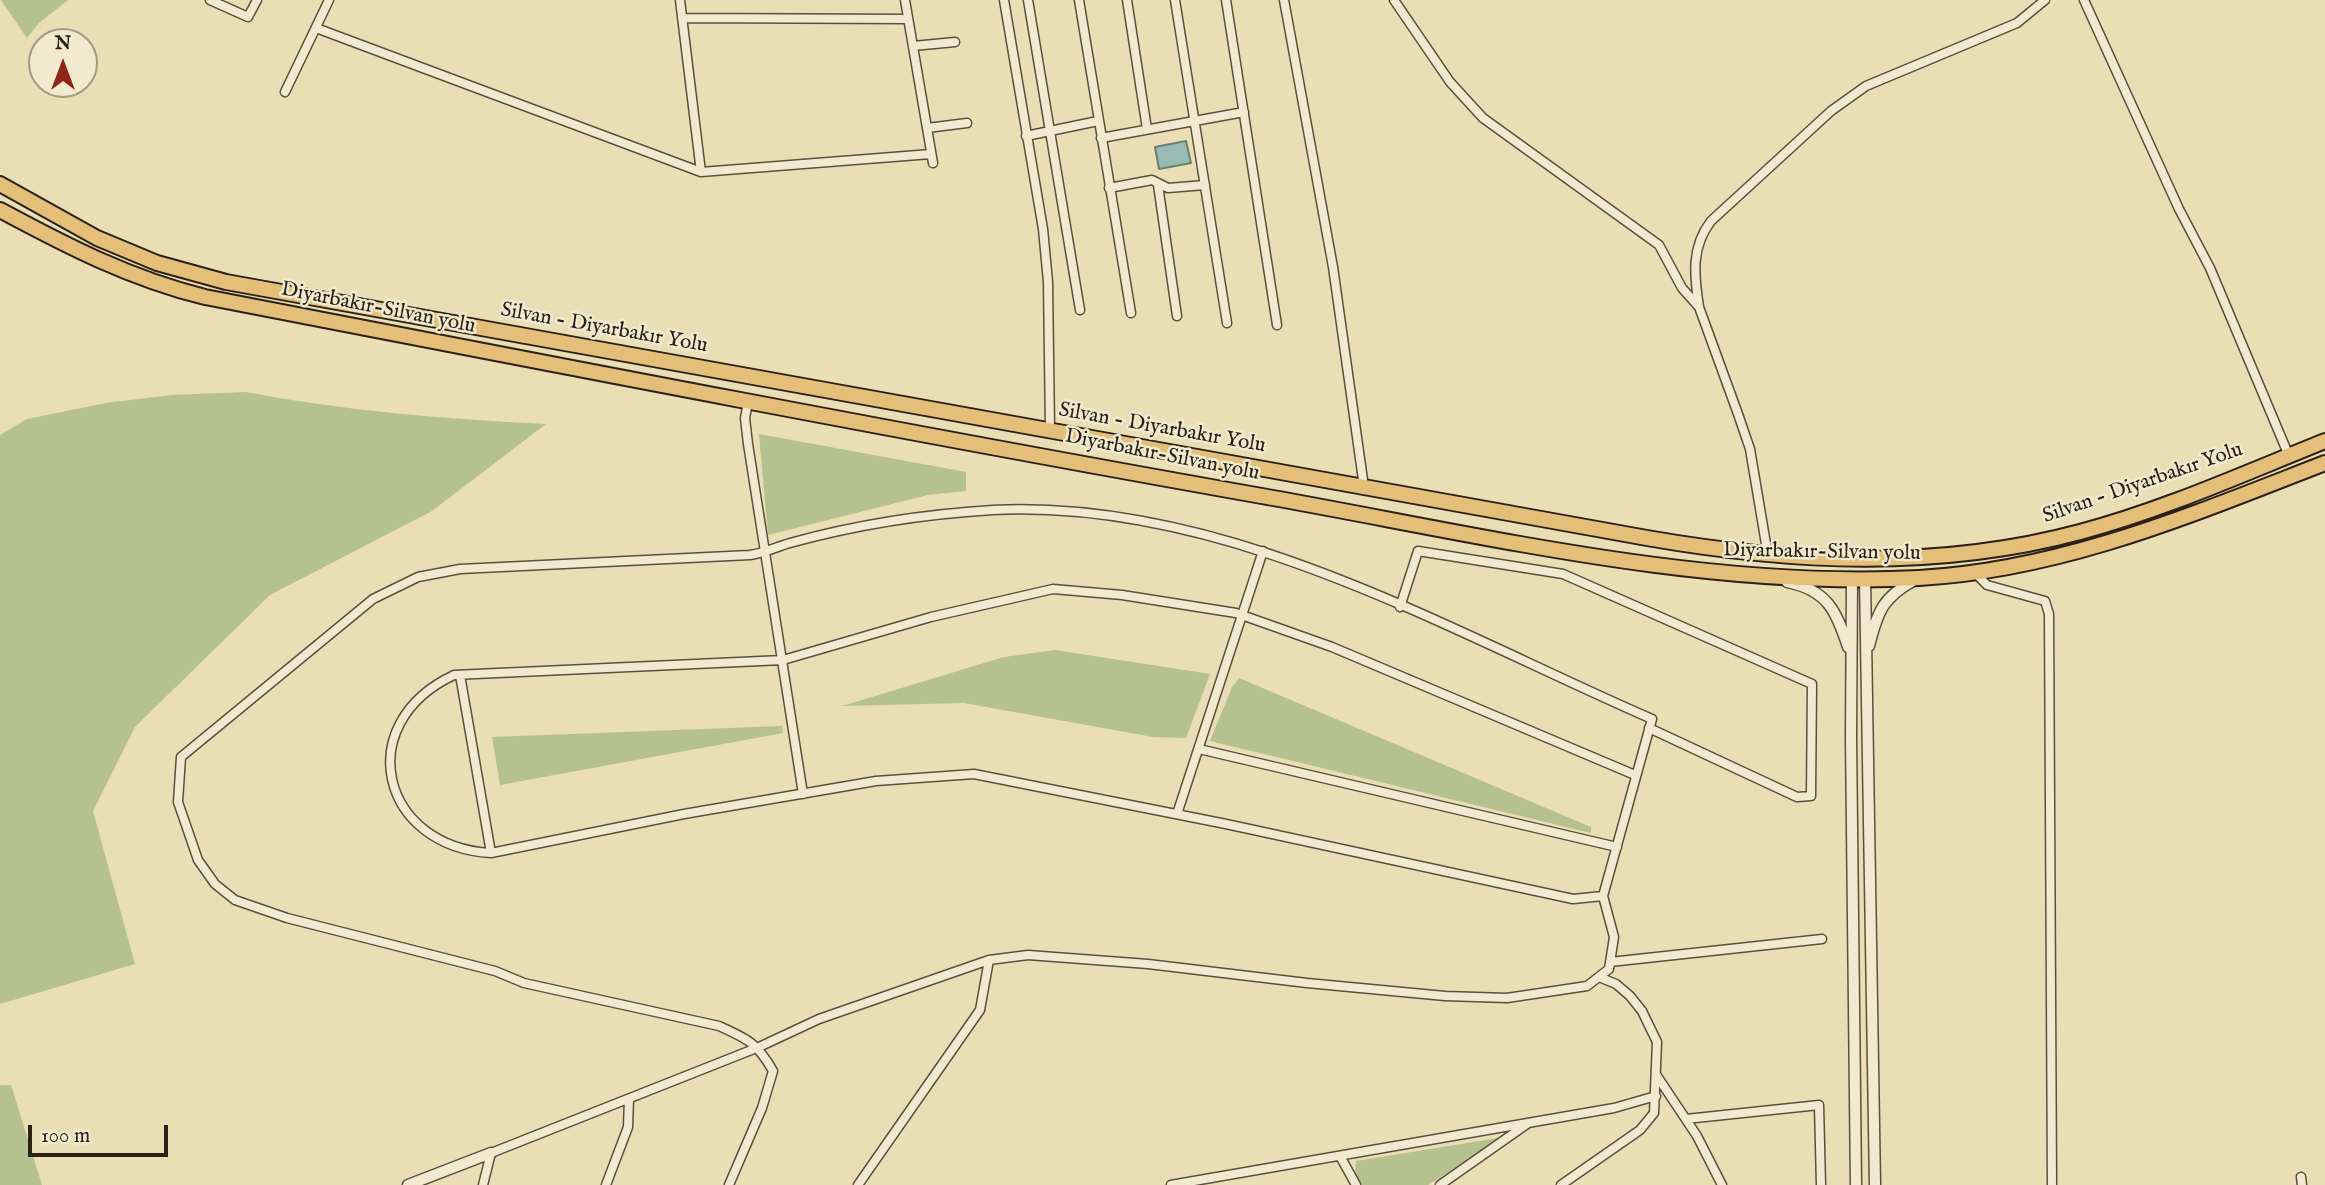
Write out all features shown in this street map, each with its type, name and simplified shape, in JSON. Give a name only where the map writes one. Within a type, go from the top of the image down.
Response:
[{"type":"highway","name":"Silvan - Diyarbakır Yolu","points":[[0,184],[97,238],[157,263],[226,282],[1710,549],[1768,556],[1894,557],[1971,554],[2027,544],[2127,517],[2325,441]]},
{"type":"highway","name":"Diyarbakır-Silvan yolu","points":[[0,210],[97,261],[156,285],[748,402],[1535,545],[1753,576],[1919,578],[1975,572],[2074,554],[2139,535],[2325,463]]},
{"type":"street","points":[[210,0],[248,17],[257,0]]},
{"type":"street","points":[[285,92],[329,0]]},
{"type":"street","points":[[680,0],[701,172]]},
{"type":"street","points":[[316,29],[701,172],[932,159],[905,0]]},
{"type":"street","points":[[1004,0],[1042,229],[1048,282],[1047,383],[1050,430]]},
{"type":"street","points":[[1028,0],[1080,310]]},
{"type":"street","points":[[1079,0],[1131,313]]},
{"type":"street","points":[[1127,0],[1147,129]]},
{"type":"street","points":[[1175,0],[1227,323]]},
{"type":"street","points":[[1226,0],[1277,325]]},
{"type":"street","points":[[1284,0],[1333,267],[1364,487]]},
{"type":"street","points":[[1394,0],[1450,82],[1483,118],[1659,245],[1682,288],[1699,307]]},
{"type":"street","points":[[1768,556],[1750,449],[1699,307],[1695,277],[1699,237],[1711,221],[1831,111],[1877,81],[2017,23],[2045,0]]},
{"type":"street","points":[[2084,0],[2179,209],[2210,268],[2289,456]]},
{"type":"street","points":[[681,18],[908,19]]},
{"type":"street","points":[[913,46],[955,42]]},
{"type":"street","points":[[1101,138],[1244,112]]},
{"type":"street","points":[[1026,136],[1098,121]]},
{"type":"street","points":[[927,128],[967,122]]},
{"type":"street","points":[[1109,188],[1152,180],[1168,188],[1205,185]]},
{"type":"street","points":[[1158,185],[1177,316]]},
{"type":"street","points":[[748,402],[745,418],[803,794]]},
{"type":"street","points":[[408,1185],[629,1100],[759,1047],[819,1019],[989,960],[1028,955],[1135,963],[1348,987],[1507,998],[1587,986],[1609,969],[1614,937],[1603,896],[1651,719],[1303,563],[1193,531],[1071,510],[993,510],[904,520],[790,544],[766,553],[460,569],[418,577],[373,599],[181,757],[178,802],[198,860],[215,884],[235,900],[299,921],[495,971],[524,983],[719,1026],[759,1047],[773,1071],[762,1108],[729,1185]]},
{"type":"street","points":[[1177,814],[1263,551]]},
{"type":"street","points":[[1400,607],[1418,551],[1563,574],[1812,684],[1811,796],[1797,797],[1649,728]]},
{"type":"street","points":[[1975,572],[1987,585],[2045,601],[2049,614],[2052,1185]]},
{"type":"street","points":[[1753,576],[1809,586],[1823,597],[1843,631],[1851,658]]},
{"type":"street","points":[[1856,1185],[1851,658],[1859,578]]},
{"type":"street","points":[[1859,578],[1866,660],[1875,1185]]},
{"type":"street","points":[[1866,660],[1877,615],[1887,599],[1895,590],[1919,578]]},
{"type":"street","points":[[1603,896],[1573,899],[1177,814],[974,774],[890,779],[491,853],[467,851],[442,842],[407,814],[394,785],[389,748],[401,718],[418,697],[434,685],[460,675],[783,660],[931,617],[1053,589],[1122,596],[1244,615],[1332,647],[1635,775]]},
{"type":"street","points":[[460,675],[491,853]]},
{"type":"street","points":[[1199,750],[1617,847]]},
{"type":"street","points":[[1610,962],[1822,939]]},
{"type":"street","points":[[858,1185],[980,1010],[989,960]]},
{"type":"street","points":[[1561,1185],[1649,1122],[1656,1096],[1657,1042],[1642,1011],[1616,984],[1599,977]]},
{"type":"street","points":[[1657,1076],[1686,1119],[1722,1185]]},
{"type":"street","points":[[1171,1185],[1614,1108],[1656,1096]]},
{"type":"street","points":[[606,1185],[628,1127],[629,1100]]},
{"type":"street","points":[[1686,1119],[1819,1105],[1821,1185]]},
{"type":"street","points":[[1440,1185],[1529,1122]]},
{"type":"street","points":[[483,1185],[491,1153]]},
{"type":"street","points":[[1340,1156],[1356,1185]]},
{"type":"green space","points":[[1,0],[68,0],[35,28],[28,28],[27,38]]},
{"type":"green space","points":[[246,392],[395,413],[546,424],[432,511],[270,595],[135,727],[93,811],[135,964],[0,1004],[0,435],[27,419],[106,403],[172,395]]},
{"type":"green space","points":[[759,434],[966,472],[966,491],[928,495],[768,535]]},
{"type":"green space","points":[[1055,650],[1210,674],[1186,738],[1153,737],[964,703],[842,706],[1004,657]]},
{"type":"green space","points":[[1239,678],[1591,827],[1591,833],[1210,741],[1232,687]]},
{"type":"green space","points":[[782,726],[783,733],[500,785],[492,737]]},
{"type":"green space","points":[[0,1085],[11,1085],[42,1185],[0,1185]]},
{"type":"green space","points":[[1504,1137],[1428,1185],[1362,1185],[1355,1173],[1356,1161]]},
{"type":"water","points":[[1186,141],[1191,163],[1159,169],[1155,147]]}]
